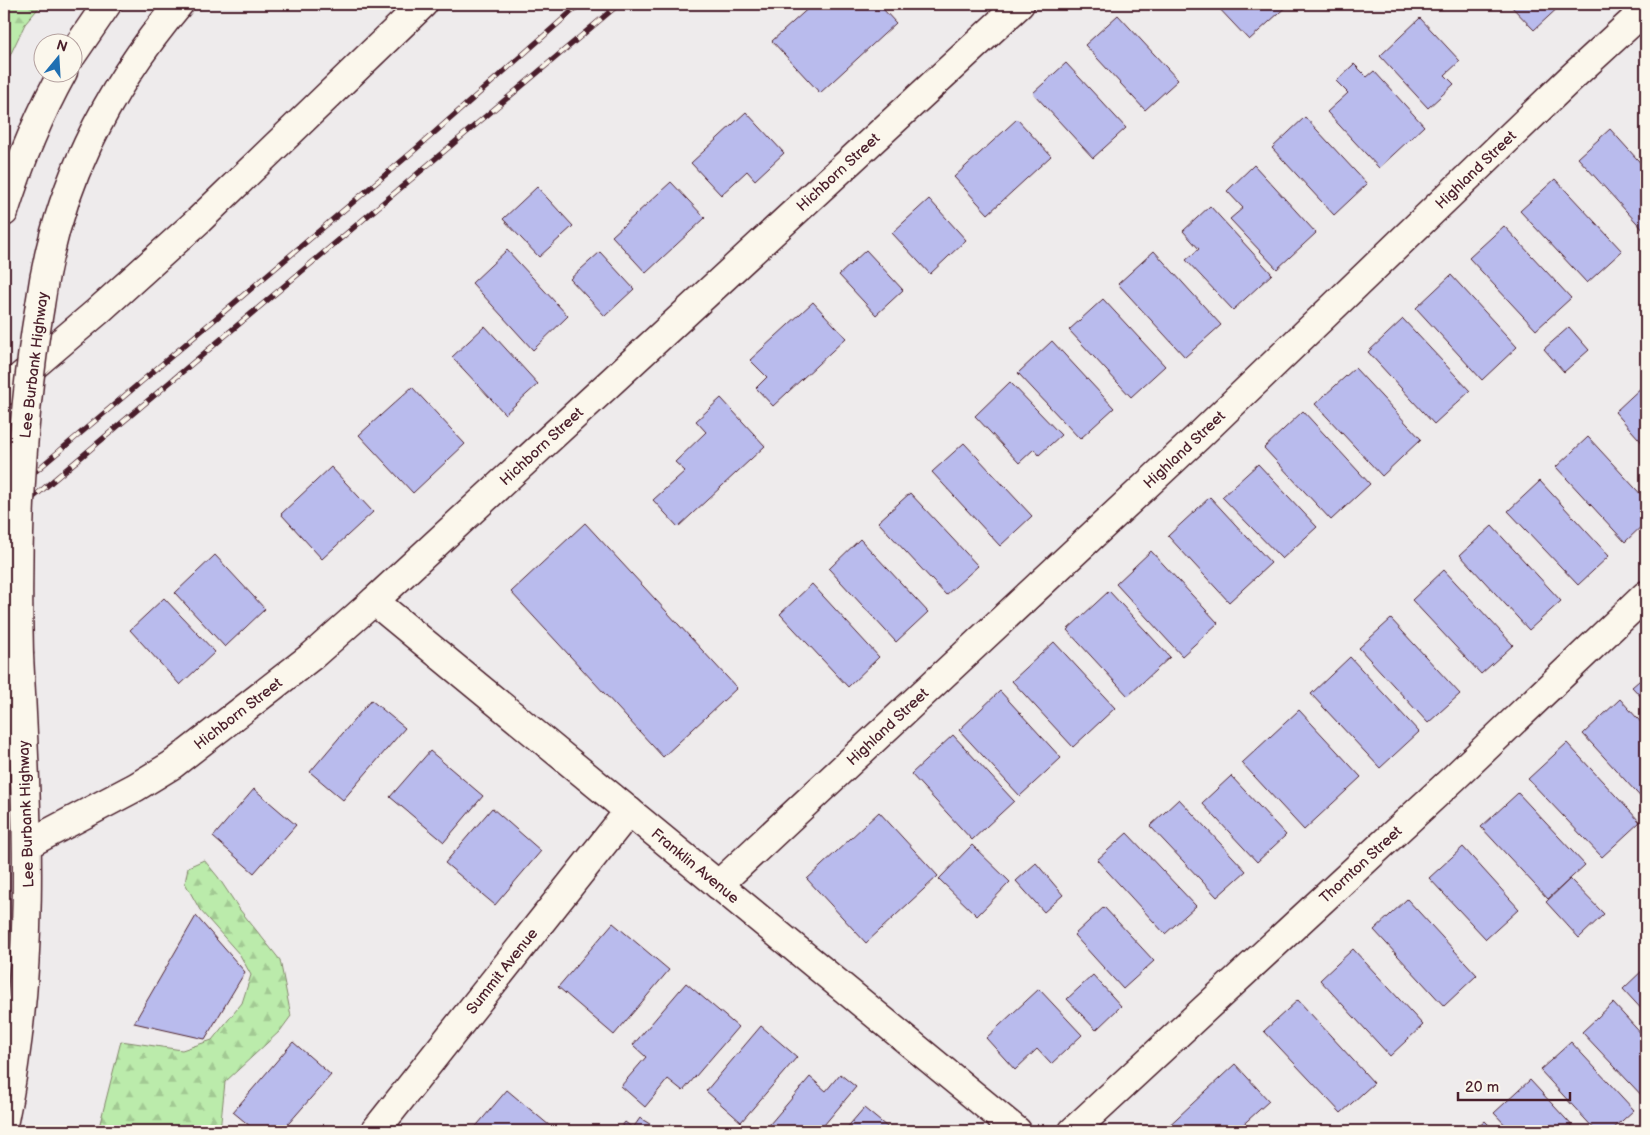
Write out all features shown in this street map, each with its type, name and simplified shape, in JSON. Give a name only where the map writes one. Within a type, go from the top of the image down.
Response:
[{"type":"main road","points":[[82,40],[107,4]]},
{"type":"main road","name":"Lee Burbank Highway","points":[[4,1120],[17,1049],[28,915],[28,844],[19,656],[18,563],[22,462],[30,378],[40,305],[58,223],[80,160],[101,118],[124,79],[148,43],[179,4]]},
{"type":"main road","points":[[4,391],[141,273],[199,220],[423,4]]},
{"type":"main road","name":"Hichborn Street","points":[[28,844],[136,787],[172,765],[312,656],[374,601],[1020,4]]},
{"type":"main road","name":"Highland Street","points":[[718,885],[1198,438],[1563,85],[1646,9]]},
{"type":"main road","points":[[4,212],[31,139],[58,82]]},
{"type":"main road","name":"Thornton Street","points":[[1073,1131],[1455,777],[1646,595]]},
{"type":"main road","name":"Franklin Avenue","points":[[374,601],[1017,1131]]},
{"type":"main road","name":"Summit Avenue","points":[[374,1131],[629,811]]},
{"type":"green space","points":[[4,4],[42,4],[25,24],[4,68]]},
{"type":"green space","points":[[204,860],[240,910],[280,960],[291,1016],[280,1031],[225,1082],[220,1131],[98,1131],[121,1041],[182,1050],[212,1040],[242,1003],[251,975],[240,955],[200,910],[185,883],[188,867]]},
{"type":"building","points":[[813,4],[888,4],[883,9],[896,23],[820,93],[772,41]]},
{"type":"building","points":[[1215,4],[1289,4],[1249,40]]},
{"type":"building","points":[[1509,4],[1562,4],[1534,30]]},
{"type":"building","points":[[1118,15],[1178,80],[1145,110],[1085,45]]},
{"type":"building","points":[[1420,18],[1460,61],[1445,75],[1454,84],[1428,108],[1380,56]]},
{"type":"building","points":[[1066,63],[1126,128],[1093,158],[1033,93]]},
{"type":"building","points":[[1354,64],[1367,77],[1374,71],[1424,126],[1379,168],[1327,112],[1348,93],[1336,81]]},
{"type":"building","points":[[746,112],[784,153],[755,180],[747,171],[721,195],[691,163]]},
{"type":"building","points":[[1305,117],[1367,184],[1334,215],[1272,148]]},
{"type":"building","points":[[1017,119],[1051,156],[988,214],[954,177]]},
{"type":"building","points":[[1610,129],[1646,169],[1646,233],[1578,158]]},
{"type":"building","points":[[1254,165],[1316,233],[1277,269],[1230,219],[1243,208],[1227,191]]},
{"type":"building","points":[[1555,179],[1622,251],[1587,283],[1520,211]]},
{"type":"building","points":[[671,182],[705,218],[646,273],[612,236]]},
{"type":"building","points":[[537,187],[573,226],[539,257],[503,219]]},
{"type":"building","points":[[929,199],[966,240],[930,274],[892,233]]},
{"type":"building","points":[[1210,206],[1272,274],[1233,310],[1186,260],[1199,249],[1183,231]]},
{"type":"building","points":[[1504,226],[1571,298],[1536,330],[1469,258]]},
{"type":"building","points":[[507,250],[568,316],[533,350],[472,283]]},
{"type":"building","points":[[866,250],[903,290],[876,315],[839,275]]},
{"type":"building","points":[[1154,251],[1221,325],[1185,357],[1118,284]]},
{"type":"building","points":[[600,252],[634,289],[605,316],[570,279]]},
{"type":"building","points":[[1451,275],[1517,347],[1482,380],[1416,308]]},
{"type":"building","points":[[1103,299],[1165,366],[1131,397],[1069,330]]},
{"type":"building","points":[[813,302],[846,338],[773,406],[756,388],[767,377],[750,360]]},
{"type":"building","points":[[1403,319],[1470,391],[1434,424],[1368,352]]},
{"type":"building","points":[[485,326],[538,384],[505,414],[452,357]]},
{"type":"building","points":[[1569,327],[1589,350],[1564,372],[1544,349]]},
{"type":"building","points":[[1052,341],[1114,408],[1080,439],[1018,373]]},
{"type":"building","points":[[1355,368],[1421,439],[1382,476],[1315,404]]},
{"type":"building","points":[[1010,382],[1061,435],[1039,455],[1034,449],[1019,463],[975,416]]},
{"type":"building","points":[[1646,383],[1646,447],[1615,412]]},
{"type":"building","points":[[412,387],[465,444],[413,493],[359,435]]},
{"type":"building","points":[[721,398],[765,446],[678,527],[653,500],[685,471],[675,462],[706,432],[696,421]]},
{"type":"building","points":[[1303,411],[1370,484],[1331,520],[1264,448]]},
{"type":"building","points":[[1588,437],[1646,500],[1646,522],[1625,542],[1556,467]]},
{"type":"building","points":[[964,443],[1032,516],[1000,546],[932,472]]},
{"type":"building","points":[[1258,464],[1317,527],[1282,559],[1222,497]]},
{"type":"building","points":[[331,467],[373,512],[322,559],[281,514]]},
{"type":"building","points":[[1540,481],[1609,556],[1578,585],[1508,511]]},
{"type":"building","points":[[910,493],[978,566],[946,595],[878,522]]},
{"type":"building","points":[[1210,497],[1271,563],[1229,602],[1168,536]]},
{"type":"building","points":[[585,523],[737,688],[663,757],[511,592]]},
{"type":"building","points":[[1492,526],[1561,601],[1529,630],[1460,555]]},
{"type":"building","points":[[860,539],[928,612],[896,642],[829,569]]},
{"type":"building","points":[[1151,551],[1218,623],[1182,656],[1116,584]]},
{"type":"building","points":[[215,555],[265,609],[225,647],[175,593]]},
{"type":"building","points":[[1444,570],[1513,645],[1481,674],[1412,600]]},
{"type":"building","points":[[812,584],[879,657],[848,687],[780,614]]},
{"type":"building","points":[[1109,591],[1170,657],[1128,696],[1067,630]]},
{"type":"building","points":[[164,598],[215,652],[180,685],[130,630]]},
{"type":"building","points":[[1391,619],[1460,694],[1428,723],[1359,648]]},
{"type":"building","points":[[1054,642],[1115,708],[1073,747],[1012,681]]},
{"type":"building","points":[[1350,657],[1419,732],[1380,768],[1311,694]]},
{"type":"building","points":[[1646,675],[1646,702],[1632,687]]},
{"type":"building","points":[[1000,691],[1061,758],[1020,796],[959,730]]},
{"type":"building","points":[[1620,699],[1646,728],[1646,803],[1583,734]]},
{"type":"building","points":[[371,700],[405,728],[343,800],[310,772]]},
{"type":"building","points":[[1299,710],[1361,777],[1304,830],[1242,763]]},
{"type":"building","points":[[953,735],[1014,801],[972,840],[911,774]]},
{"type":"building","points":[[1567,743],[1640,822],[1602,857],[1528,779]]},
{"type":"building","points":[[430,751],[483,796],[444,842],[390,797]]},
{"type":"building","points":[[1231,776],[1286,835],[1257,862],[1202,803]]},
{"type":"building","points":[[254,789],[296,825],[254,873],[213,837]]},
{"type":"building","points":[[1518,793],[1585,865],[1548,899],[1481,827]]},
{"type":"building","points":[[1179,799],[1246,871],[1217,897],[1150,826]]},
{"type":"building","points":[[492,808],[541,851],[495,905],[445,863]]},
{"type":"building","points":[[879,812],[938,876],[866,943],[807,879]]},
{"type":"building","points":[[1127,833],[1196,906],[1165,934],[1097,860]]},
{"type":"building","points":[[972,845],[1010,882],[977,916],[939,879]]},
{"type":"building","points":[[1463,847],[1519,909],[1486,939],[1429,878]]},
{"type":"building","points":[[1036,863],[1063,895],[1044,912],[1016,881]]},
{"type":"building","points":[[1570,879],[1604,914],[1579,938],[1546,902]]},
{"type":"building","points":[[1407,899],[1477,975],[1444,1006],[1374,930]]},
{"type":"building","points":[[1104,907],[1154,961],[1123,989],[1074,935]]},
{"type":"building","points":[[196,916],[245,972],[205,1039],[134,1023]]},
{"type":"building","points":[[613,923],[669,970],[614,1035],[558,987]]},
{"type":"building","points":[[1353,949],[1423,1025],[1390,1056],[1320,980]]},
{"type":"building","points":[[1646,967],[1646,1014],[1623,989]]},
{"type":"building","points":[[1093,975],[1121,1006],[1096,1030],[1067,999]]},
{"type":"building","points":[[686,983],[738,1027],[683,1091],[668,1079],[645,1107],[621,1086],[646,1057],[633,1045]]},
{"type":"building","points":[[1039,989],[1082,1035],[1051,1064],[1037,1049],[1015,1070],[986,1038]]},
{"type":"building","points":[[1298,1000],[1374,1083],[1341,1113],[1264,1031]]},
{"type":"building","points":[[1613,1003],[1646,1039],[1645,1099],[1582,1032]]},
{"type":"building","points":[[761,1026],[797,1057],[741,1122],[706,1091]]},
{"type":"building","points":[[293,1042],[331,1075],[282,1131],[256,1131],[233,1112]]},
{"type":"building","points":[[1571,1042],[1634,1110],[1611,1131],[1596,1131],[1540,1070]]},
{"type":"building","points":[[1235,1064],[1269,1101],[1236,1131],[1163,1131]]},
{"type":"building","points":[[840,1074],[856,1087],[819,1131],[764,1131],[810,1077],[826,1091]]},
{"type":"building","points":[[1530,1080],[1577,1131],[1511,1131],[1494,1113]]},
{"type":"building","points":[[507,1090],[556,1131],[472,1131]]},
{"type":"building","points":[[864,1108],[892,1131],[844,1131]]},
{"type":"building","points":[[640,1118],[653,1126],[649,1131],[618,1131],[625,1122],[633,1128]]},
{"type":"building","points":[[1485,1121],[1495,1131],[1474,1131]]},
{"type":"railway","points":[[4,498],[417,148],[580,4]]},
{"type":"railway","points":[[4,522],[619,4]]}]
